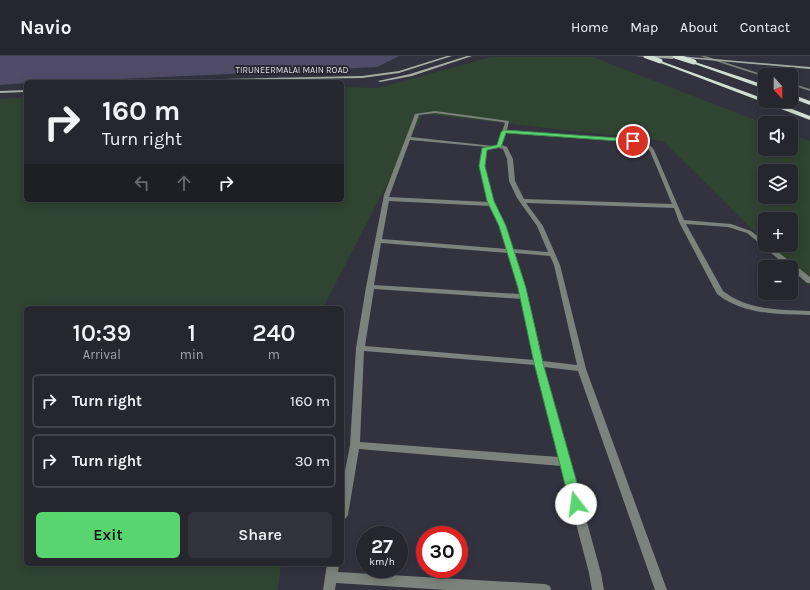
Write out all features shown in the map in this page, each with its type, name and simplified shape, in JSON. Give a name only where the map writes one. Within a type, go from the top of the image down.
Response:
[{"type":"highway","points":[[646,56],[758,98]]},
{"type":"highway","points":[[675,56],[758,85]]},
{"type":"highway","points":[[798,99],[810,103]]},
{"type":"highway","points":[[784,108],[810,118]]},
{"type":"main road","name":"TIRUNEERMALAI MAIN ROAD","points":[[181,80],[362,77],[399,72],[450,56]]},
{"type":"main road","points":[[376,81],[411,75],[470,56]]},
{"type":"main road","points":[[637,56],[714,60]]},
{"type":"main road","points":[[668,56],[810,68]]},
{"type":"main road","name":"TIRUNEERMALAI MAIN ROAD","points":[[360,82],[366,82]]},
{"type":"main road","points":[[0,88],[24,87]]},
{"type":"main road","points":[[0,92],[24,91]]},
{"type":"street","points":[[702,56],[758,74]]},
{"type":"street","points":[[798,86],[810,90]]},
{"type":"street","points":[[344,504],[355,445],[360,348],[378,241],[386,199],[417,114],[426,112],[507,122],[504,132],[495,146],[485,148],[482,166],[492,204],[502,226],[524,297],[538,363],[596,573],[598,590]]},
{"type":"street","points":[[504,132],[622,140],[642,143],[649,147],[652,150],[682,222],[720,292],[728,300],[762,310],[810,313]]},
{"type":"street","points":[[408,138],[505,148],[510,159],[512,181],[522,202],[540,226],[557,265],[582,369],[661,590]]},
{"type":"street","points":[[386,199],[492,204]]},
{"type":"street","points":[[522,202],[676,206]]},
{"type":"street","points":[[682,222],[729,225],[749,232],[810,281]]},
{"type":"street","points":[[378,241],[553,254]]},
{"type":"street","points":[[370,287],[524,297]]},
{"type":"street","points":[[360,348],[538,363],[582,369]]},
{"type":"street","points":[[355,445],[565,462]]},
{"type":"street","points":[[329,590],[332,570],[545,590]]},
{"type":"green space","points":[[491,57],[593,57],[758,121],[758,156],[798,156],[798,137],[810,141],[810,286],[798,274],[798,260],[783,260],[775,252],[798,252],[798,212],[758,212],[758,235],[663,141],[423,114],[324,306],[24,306],[24,566],[281,566],[278,590],[0,590],[0,99],[24,97],[24,202],[344,202],[344,87],[378,88]]},
{"type":"shaded area","points":[[0,56],[399,56],[377,67],[98,80],[24,80],[24,83],[0,85]]},
{"type":"route","points":[[576,504],[538,363],[522,288],[502,226],[490,201],[482,166],[484,152],[485,148],[499,146],[504,132],[633,141]]}]
